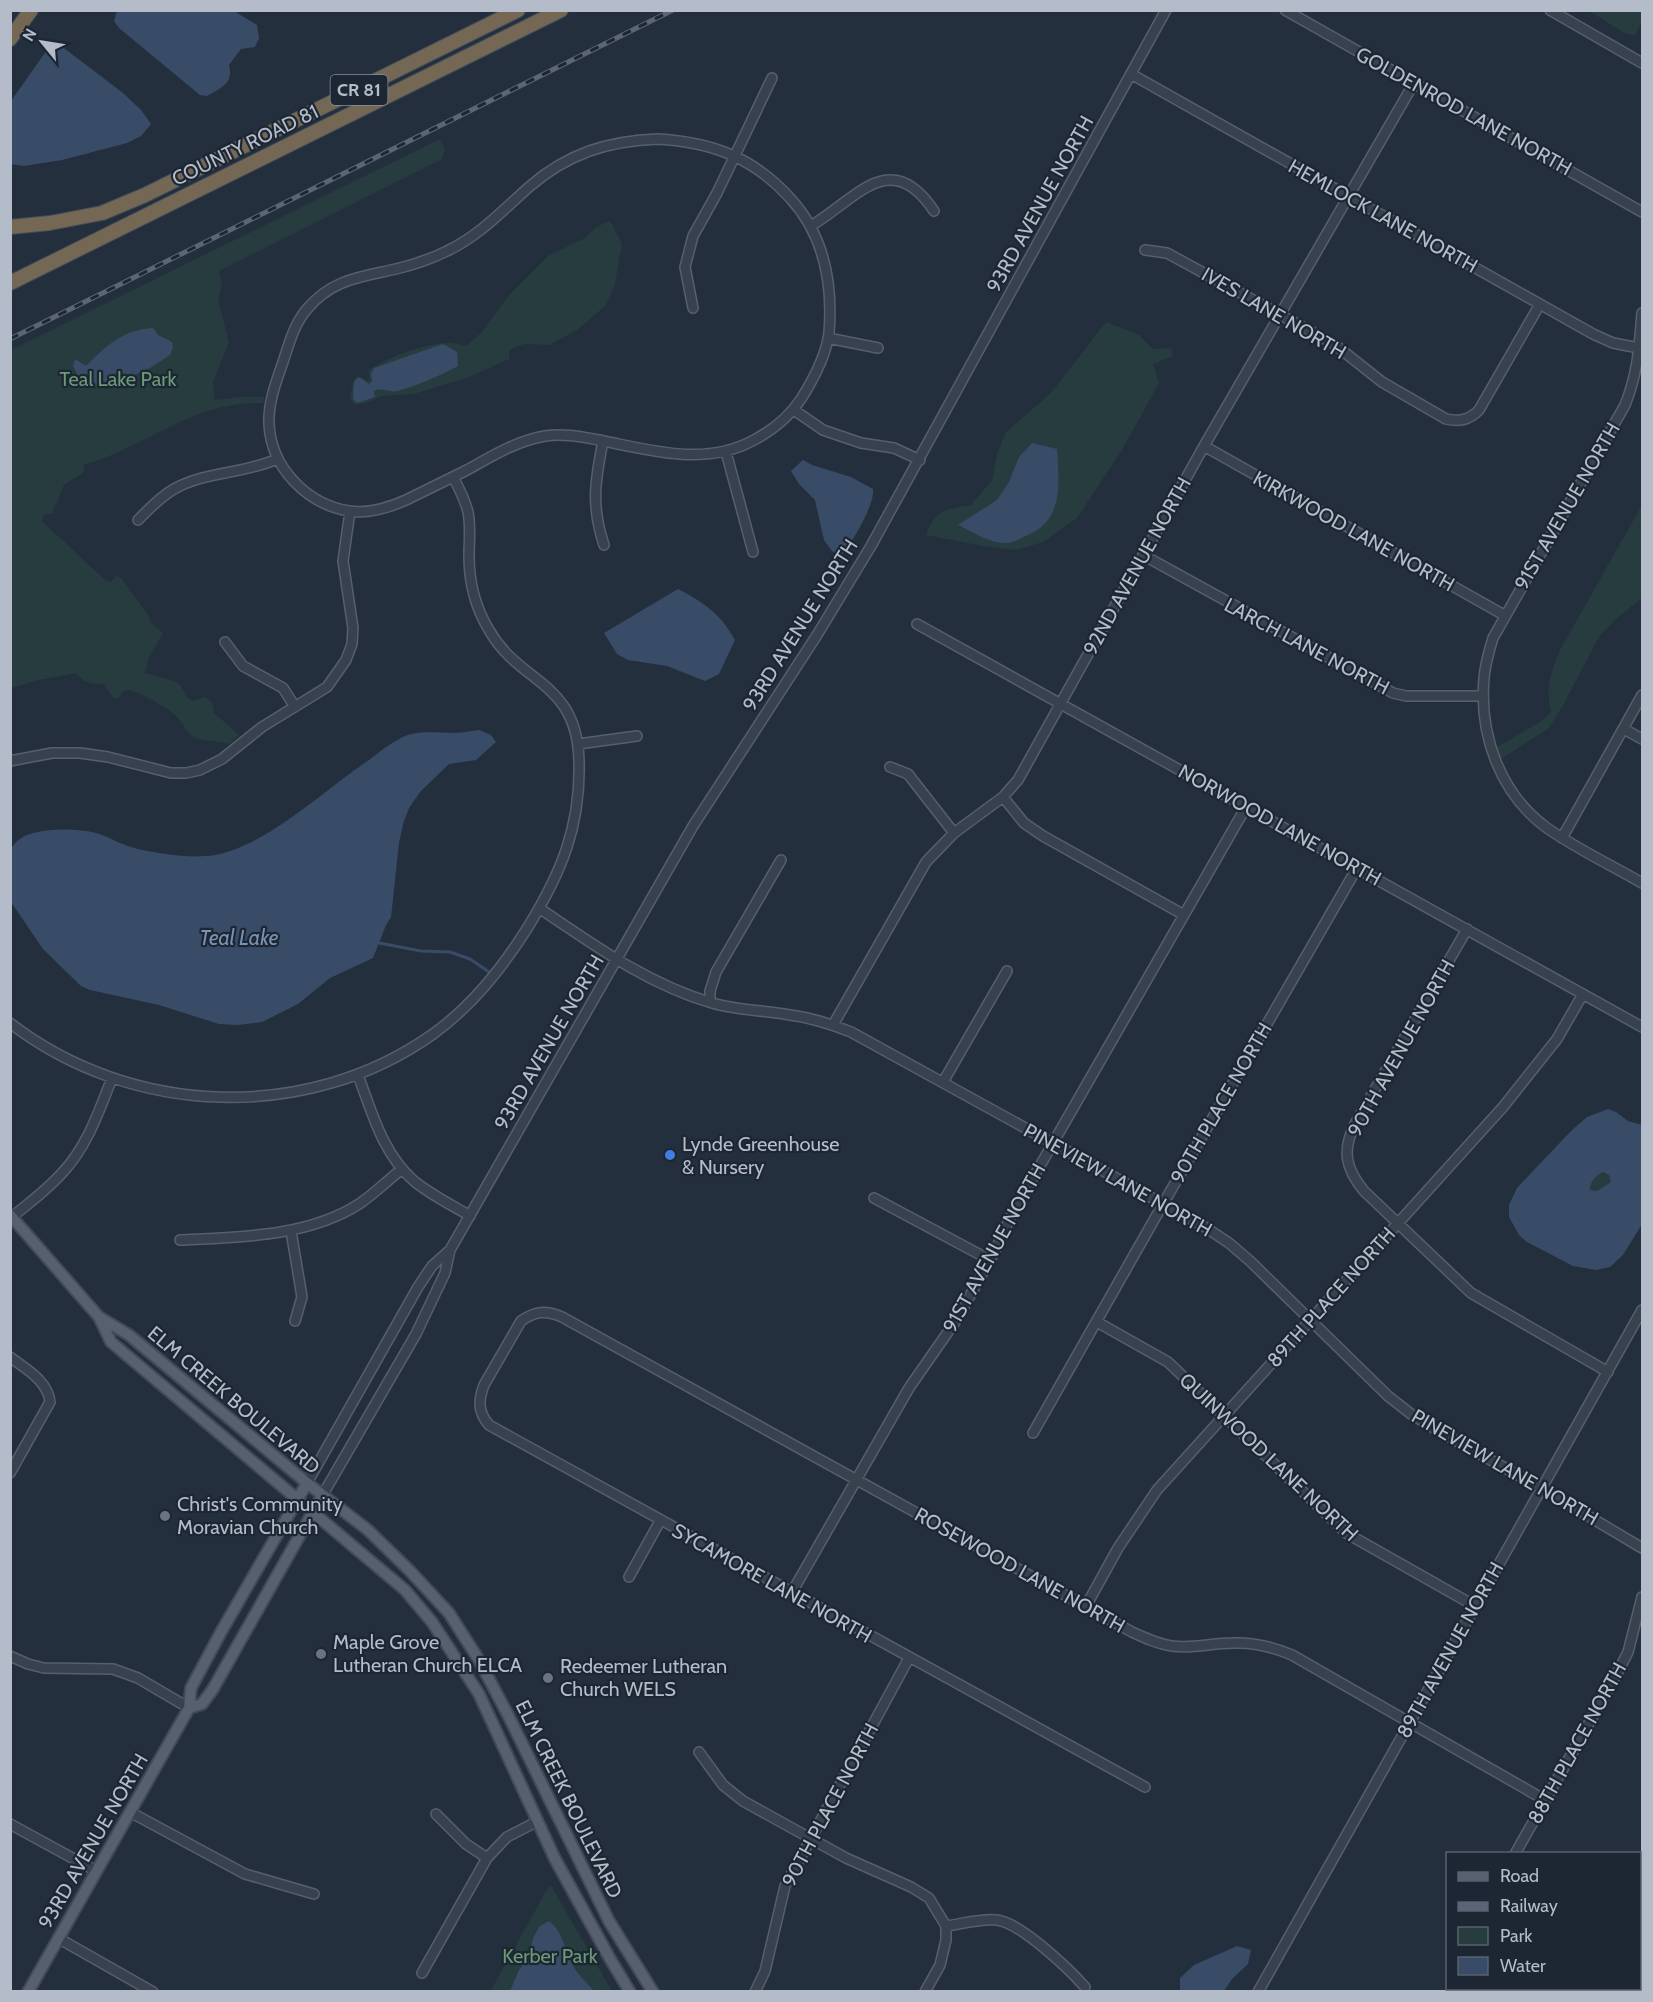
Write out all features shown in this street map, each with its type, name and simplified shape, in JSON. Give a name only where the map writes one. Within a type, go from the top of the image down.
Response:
[{"type":"highway","points":[[10,39],[31,10]]},
{"type":"highway","name":"COUNTY ROAD 81","points":[[10,227],[50,223],[102,213],[145,195],[518,10]]},
{"type":"highway","name":"COUNTY ROAD 81","points":[[10,284],[561,10]]},
{"type":"highway","points":[[10,44],[20,26]]},
{"type":"main road","name":"ELM CREEK BOULEVARD","points":[[11,1216],[99,1317],[111,1342],[405,1590],[432,1622],[479,1694],[575,1896],[630,1992]]},
{"type":"main road","name":"ELM CREEK BOULEVARD","points":[[99,1317],[129,1335],[322,1496],[368,1530],[449,1613],[478,1660],[509,1718],[609,1921],[653,1992]]},
{"type":"main road","name":"93RD AVENUE NORTH","points":[[28,1992],[189,1708],[191,1688],[307,1483]]},
{"type":"main road","name":"93RD AVENUE NORTH","points":[[189,1708],[202,1704],[213,1689],[322,1496]]},
{"type":"street","name":"93RD AVENUE NORTH","points":[[307,1483],[418,1287],[432,1266],[450,1250],[470,1216],[693,826],[853,578],[1166,10]]},
{"type":"street","name":"GOLDENROD LANE NORTH","points":[[1285,10],[1642,212]]},
{"type":"street","points":[[1550,10],[1642,63]]},
{"type":"street","name":"HEMLOCK LANE NORTH","points":[[1131,74],[1598,336],[1614,343],[1639,348]]},
{"type":"street","points":[[693,308],[685,267],[693,236],[736,155],[772,78]]},
{"type":"street","name":"92ND AVENUE NORTH","points":[[833,1025],[926,862],[954,833],[1003,797],[1018,780],[1204,446],[1414,83]]},
{"type":"street","points":[[630,140],[686,140],[736,155],[779,186],[811,226],[827,269],[831,293],[828,338],[820,364],[794,410],[766,433],[726,452],[690,455],[567,435],[548,436],[510,447],[388,508],[370,511],[350,511],[326,504],[310,496],[289,477],[277,459],[269,426],[269,415],[275,386],[290,341],[306,309],[319,297],[348,279],[405,266],[448,251],[472,237],[554,168],[578,155],[603,146],[630,140]]},
{"type":"street","points":[[811,226],[860,190],[884,180],[897,180],[909,184],[925,197],[934,211]]},
{"type":"street","name":"IVES LANE NORTH","points":[[1145,250],[1167,253],[1335,344],[1382,382],[1446,419],[1461,421],[1468,419],[1479,410],[1540,304]]},
{"type":"street","name":"91ST AVENUE NORTH","points":[[1642,313],[1634,383],[1625,405],[1504,615],[1493,638],[1488,657],[1483,696],[1491,748],[1502,776],[1530,814],[1562,838],[1642,883]]},
{"type":"street","points":[[828,338],[878,348]]},
{"type":"street","points":[[794,410],[823,430],[861,443],[894,448],[920,460]]},
{"type":"street","points":[[603,441],[594,495],[595,514],[604,545]]},
{"type":"street","name":"KIRKWOOD LANE NORTH","points":[[1204,446],[1504,615]]},
{"type":"street","points":[[726,452],[753,552]]},
{"type":"street","points":[[138,520],[173,490],[190,482],[277,459]]},
{"type":"street","points":[[10,1023],[61,1055],[112,1078],[175,1093],[222,1098],[259,1097],[296,1093],[358,1075],[410,1049],[456,1015],[477,995],[506,959],[539,908],[563,861],[573,829],[579,794],[578,744],[564,706],[553,691],[505,651],[491,634],[481,616],[473,597],[470,575],[468,512],[453,477]]},
{"type":"street","points":[[10,761],[52,753],[80,753],[108,757],[171,773],[186,773],[213,764],[262,727],[327,687],[346,660],[352,644],[353,628],[343,561],[350,511]]},
{"type":"street","name":"LARCH LANE NORTH","points":[[1143,555],[1387,691],[1406,696],[1483,696]]},
{"type":"street","name":"NORWOOD LANE NORTH","points":[[916,624],[1642,1027]]},
{"type":"street","points":[[225,642],[243,666],[283,688],[295,707]]},
{"type":"street","points":[[1562,838],[1642,695]]},
{"type":"street","points":[[1624,729],[1642,739]]},
{"type":"street","points":[[578,744],[637,736]]},
{"type":"street","points":[[890,767],[908,774],[954,833]]},
{"type":"street","points":[[1003,797],[1024,823],[1043,836],[1184,915]]},
{"type":"street","name":"91ST AVENUE NORTH","points":[[792,1592],[919,1371],[957,1319],[990,1260],[1010,1218],[1246,807]]},
{"type":"street","points":[[710,1002],[710,991],[716,972],[781,860]]},
{"type":"street","name":"90TH PLACE NORTH","points":[[1034,1433],[1162,1204],[1357,868]]},
{"type":"street","name":"PINEVIEW LANE NORTH","points":[[539,908],[616,960],[655,981],[710,1002],[815,1019],[851,1032],[1205,1227],[1229,1243],[1388,1396],[1411,1414],[1642,1548]]},
{"type":"street","name":"90TH AVENUE NORTH","points":[[1467,929],[1350,1135],[1347,1148],[1351,1172],[1364,1191],[1471,1293],[1608,1372]]},
{"type":"street","points":[[943,1082],[1008,971]]},
{"type":"street","name":"89TH PLACE NORTH","points":[[1086,1606],[1118,1548],[1146,1504],[1167,1477],[1503,1107],[1534,1071],[1557,1039],[1584,994]]},
{"type":"street","points":[[358,1075],[390,1154],[416,1182],[470,1216]]},
{"type":"street","points":[[11,1216],[63,1172],[78,1152],[93,1125],[112,1078]]},
{"type":"street","points":[[180,1240],[291,1231],[333,1218],[358,1204],[402,1169]]},
{"type":"street","points":[[874,1198],[990,1260]]},
{"type":"street","points":[[291,1231],[302,1297],[295,1321]]},
{"type":"street","name":"93RD AVENUE NORTH","points":[[322,1496],[416,1334],[445,1273],[450,1250]]},
{"type":"street","name":"89TH AVENUE NORTH","points":[[1258,1992],[1642,1310]]},
{"type":"street","name":"ROSEWOOD LANE NORTH","points":[[512,1335],[521,1321],[531,1314],[543,1311],[554,1313],[1132,1632],[1171,1646],[1252,1643],[1282,1651],[1545,1800]]},
{"type":"street","name":"QUINWOOD LANE NORTH","points":[[1096,1322],[1168,1362],[1346,1533],[1474,1606]]},
{"type":"street","name":"SYCAMORE LANE NORTH","points":[[512,1335],[480,1396],[479,1407],[482,1417],[497,1430],[1145,1788]]},
{"type":"street","points":[[10,1357],[42,1382],[50,1402],[10,1473]]},
{"type":"street","points":[[629,1577],[660,1521]]},
{"type":"street","name":"88TH PLACE NORTH","points":[[1516,1852],[1628,1652],[1642,1597]]},
{"type":"street","points":[[10,1656],[44,1668],[113,1669],[138,1678],[189,1708]]},
{"type":"street","name":"90TH PLACE NORTH","points":[[755,1992],[765,1971],[786,1887],[909,1658]]},
{"type":"street","points":[[699,1752],[731,1793],[846,1858],[921,1892],[935,1906],[946,1926],[944,1952],[940,1965],[924,1992]]},
{"type":"street","points":[[130,1812],[245,1874],[314,1894]]},
{"type":"street","points":[[436,1814],[466,1844],[487,1858]]},
{"type":"street","points":[[422,1974],[487,1858],[507,1837],[538,1821]]},
{"type":"street","points":[[10,1824],[96,1871]]},
{"type":"street","points":[[946,1926],[997,1920],[1011,1924],[1072,1973],[1085,1988]]},
{"type":"street","points":[[58,1938],[153,1992]]},
{"type":"green space","points":[[1589,11],[1642,11],[1642,21],[1635,35],[1626,34]]},
{"type":"green space","name":"Teal Lake Park","points":[[440,139],[445,149],[442,159],[219,271],[222,282],[218,301],[229,342],[213,382],[215,400],[264,397],[263,403],[225,406],[207,411],[84,465],[84,472],[64,485],[52,514],[45,514],[42,521],[106,581],[111,582],[116,576],[121,578],[152,624],[163,633],[149,657],[145,673],[174,681],[179,684],[189,699],[197,700],[204,697],[212,702],[214,713],[239,735],[229,744],[196,738],[187,732],[175,715],[150,699],[128,690],[123,691],[119,698],[114,699],[103,684],[88,682],[76,673],[11,688],[11,350]]},
{"type":"green space","points":[[610,221],[622,244],[615,284],[606,305],[577,330],[549,345],[524,344],[509,350],[509,359],[469,377],[414,394],[381,396],[364,404],[354,404],[350,398],[353,381],[357,376],[369,381],[369,370],[406,352],[438,344],[454,343],[466,346],[481,333],[509,295],[548,256],[585,238],[596,227]]},
{"type":"green space","points":[[1106,322],[1139,335],[1153,349],[1171,348],[1173,356],[1153,364],[1159,383],[1122,450],[1077,518],[1043,542],[1016,550],[926,535],[938,515],[971,505],[992,480],[997,454],[1006,432],[1051,393]]},
{"type":"green space","points":[[1642,505],[1642,598],[1617,618],[1599,637],[1549,728],[1501,759],[1497,747],[1540,722],[1551,712],[1550,681],[1560,650]]},
{"type":"green space","points":[[1603,1172],[1609,1175],[1611,1182],[1597,1191],[1590,1190],[1594,1179]]},
{"type":"green space","name":"Kerber Park","points":[[550,1884],[612,1991],[490,1992]]},
{"type":"water","points":[[117,11],[234,11],[257,25],[259,38],[255,47],[241,49],[229,65],[230,76],[225,84],[207,96],[200,95],[119,28],[114,21]]},
{"type":"water","points":[[56,42],[123,93],[141,110],[151,124],[141,136],[127,143],[62,160],[24,166],[11,164],[11,101],[47,50],[49,43]]},
{"type":"water","points":[[153,328],[158,335],[172,342],[170,355],[125,382],[113,386],[84,387],[73,366],[75,359],[86,366],[101,351],[124,335]]},
{"type":"water","points":[[443,344],[457,352],[458,366],[406,389],[377,390],[374,391],[375,397],[357,403],[353,399],[354,382],[359,377],[369,384],[372,381],[371,374],[374,368]]},
{"type":"water","points":[[1032,443],[1057,449],[1057,499],[1048,520],[1028,535],[1006,543],[987,539],[958,525],[997,500],[1009,482],[1019,457]]},
{"type":"water","points":[[803,460],[851,477],[873,489],[873,496],[866,514],[841,557],[832,551],[824,540],[815,500],[799,484],[791,471]]},
{"type":"water","points":[[678,589],[711,610],[735,640],[719,674],[705,681],[667,666],[628,660],[617,654],[604,633]]},
{"type":"water","name":"Teal Lake","points":[[479,730],[491,735],[496,742],[476,760],[449,764],[420,792],[409,808],[399,843],[391,917],[373,958],[330,978],[298,1004],[262,1022],[238,1025],[219,1024],[159,1005],[81,986],[43,949],[11,902],[11,849],[17,841],[27,835],[46,831],[78,830],[96,833],[132,848],[156,853],[186,856],[215,855],[255,840],[275,828],[403,737],[421,733]]},
{"type":"water","points":[[1608,1109],[1628,1121],[1642,1125],[1642,1224],[1623,1255],[1610,1267],[1596,1270],[1573,1266],[1527,1242],[1519,1235],[1509,1217],[1509,1205],[1517,1188],[1587,1117]],"holes":[[[1603,1172],[1609,1175],[1611,1182],[1597,1191],[1590,1190],[1592,1181],[1598,1175]]]},
{"type":"water","points":[[549,1921],[558,1931],[575,1969],[594,1991],[510,1991],[519,1970],[527,1959],[534,1936],[540,1926]]},
{"type":"water","points":[[1237,1946],[1251,1950],[1248,1964],[1232,1979],[1224,1991],[1180,1991],[1180,1978],[1194,1965]]},
{"type":"waterway","points":[[379,943],[421,951],[450,952],[470,959],[489,972]]},
{"type":"railway","points":[[10,339],[673,10]]},
{"type":"place","name":"Lynde Greenhouse & Nursery","points":[[670,1155]]},
{"type":"place","name":"Christ's Community Moravian Church","points":[[165,1516]]},
{"type":"place","name":"Maple Grove Lutheran Church ELCA","points":[[321,1654]]},
{"type":"place","name":"Redeemer Lutheran Church WELS","points":[[548,1678]]}]
